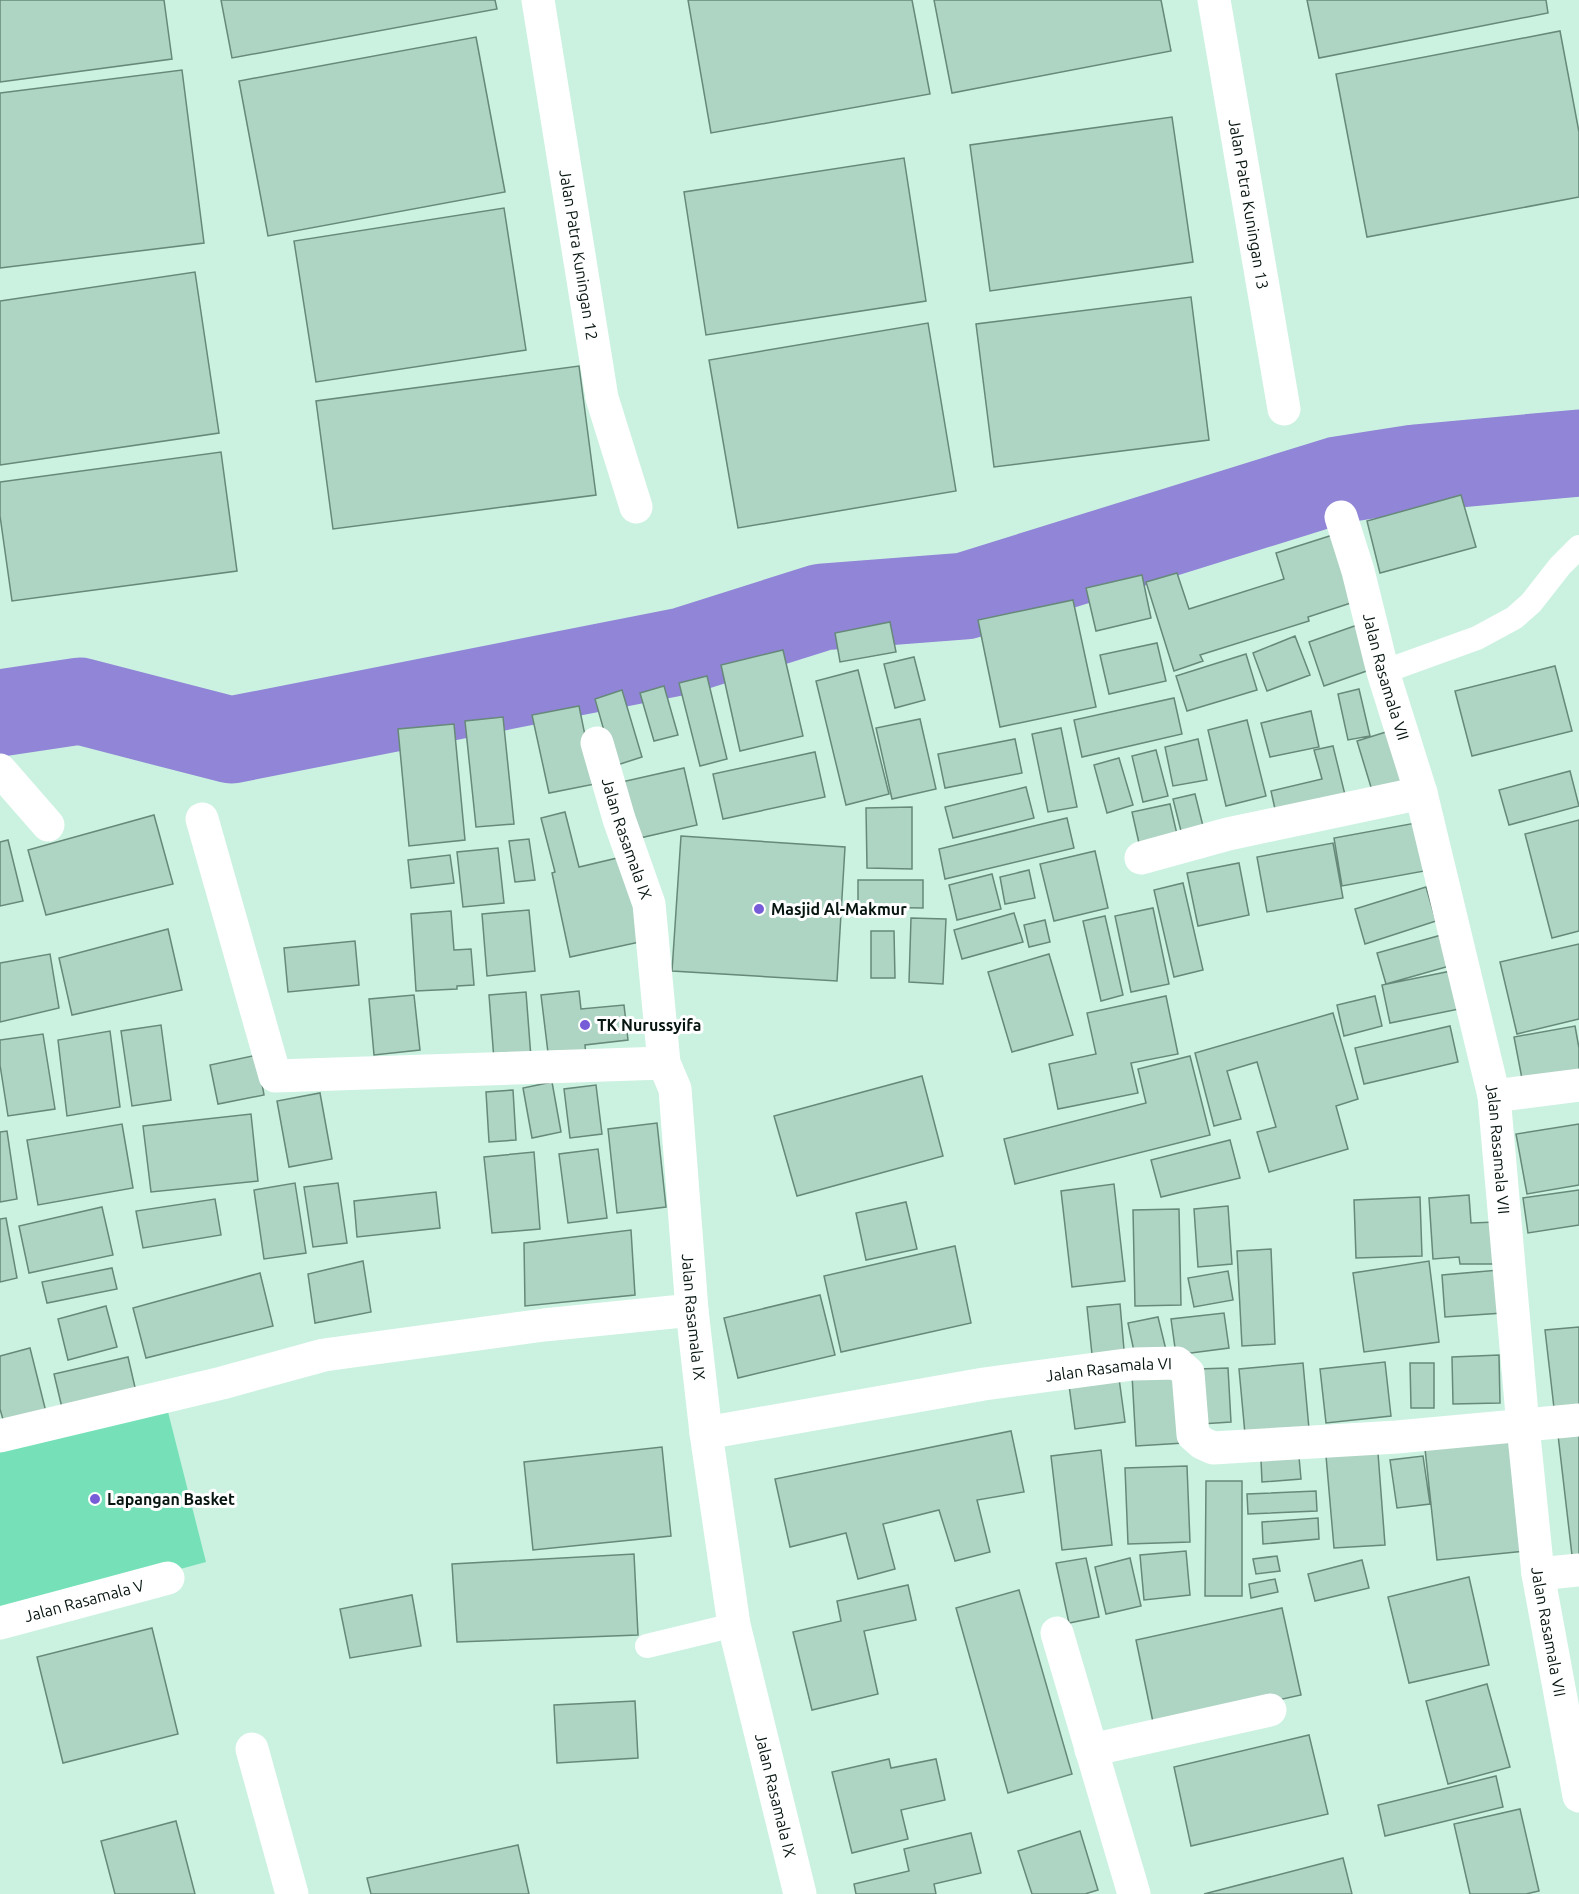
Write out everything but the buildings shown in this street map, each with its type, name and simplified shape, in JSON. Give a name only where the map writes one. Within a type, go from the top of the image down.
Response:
[{"type":"street","name":"Jalan Patra Kuningan 12","points":[[538,0],[602,398],[636,507]]},
{"type":"street","name":"Jalan Patra Kuningan 13","points":[[1214,0],[1284,409]]},
{"type":"street","name":"Jalan Rasamala VII","points":[[1341,517],[1358,571],[1383,672],[1420,793],[1494,1096],[1538,1574],[1579,1796]]},
{"type":"street","name":"Jalan Rasamala IX","points":[[597,743],[619,819],[649,904],[664,1063],[675,1089],[692,1310],[706,1433],[734,1625],[800,1894]]},
{"type":"street","points":[[0,770],[48,825]]},
{"type":"street","points":[[1141,858],[1228,834],[1420,793]]},
{"type":"street","points":[[202,819],[275,1076],[664,1063]]},
{"type":"street","points":[[1494,1096],[1579,1085]]},
{"type":"street","points":[[0,1436],[222,1383],[324,1355],[543,1325],[692,1310]]},
{"type":"street","name":"Jalan Rasamala VI","points":[[706,1433],[984,1384],[1132,1364],[1166,1363],[1177,1363],[1188,1373],[1193,1435],[1202,1443],[1213,1448],[1397,1437],[1523,1426]]},
{"type":"street","points":[[1523,1426],[1579,1420]]},
{"type":"street","points":[[1538,1574],[1579,1570]]},
{"type":"street","name":"Jalan Rasamala V","points":[[0,1623],[168,1578]]},
{"type":"street","points":[[1057,1633],[1134,1894]]},
{"type":"street","points":[[1091,1750],[1269,1710]]},
{"type":"street","points":[[252,1749],[292,1894]]},
{"type":"lane","points":[[1383,672],[1477,638],[1514,618],[1531,603],[1560,566],[1579,547]]},
{"type":"lane","points":[[647,1647],[734,1625]]},
{"type":"green space","name":"Lapangan Basket","points":[[164,1396],[206,1562],[0,1618],[0,1436]]},
{"type":"waterway","points":[[0,713],[80,701],[231,740],[683,651],[822,607],[965,596],[1338,480],[1415,468],[1579,453]]},
{"type":"place","name":"Masjid Al-Makmur","points":[[759,909]]},
{"type":"place","name":"TK Nurussyifa","points":[[585,1025]]},
{"type":"place","name":"Lapangan Basket","points":[[95,1499]]}]
